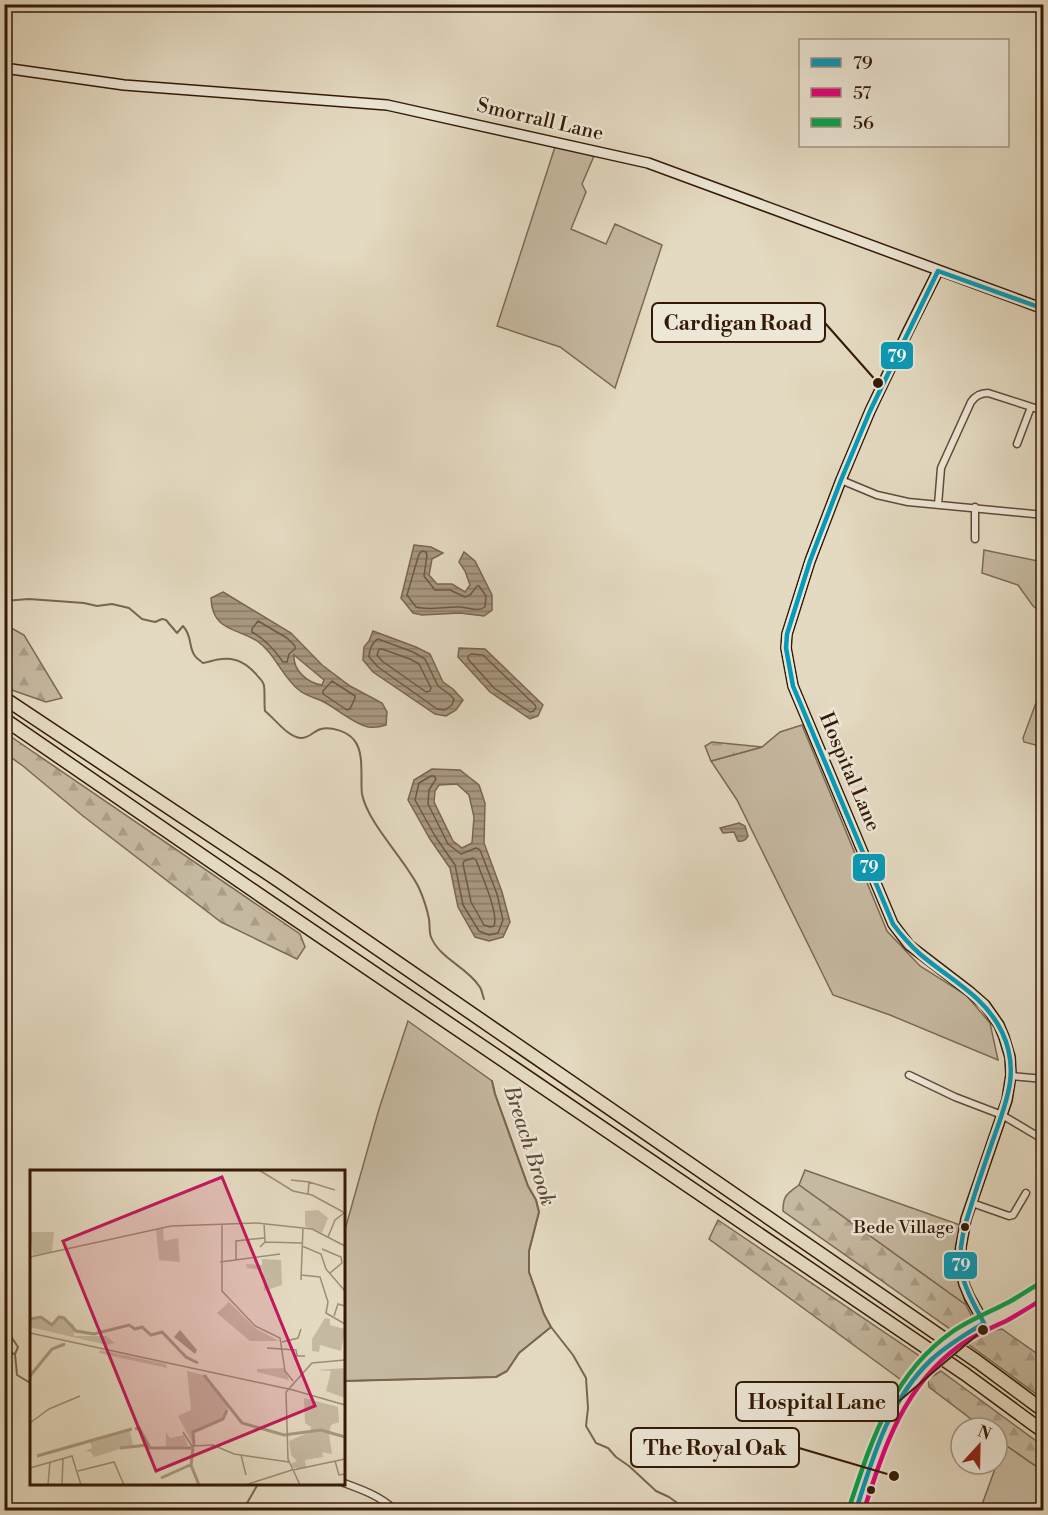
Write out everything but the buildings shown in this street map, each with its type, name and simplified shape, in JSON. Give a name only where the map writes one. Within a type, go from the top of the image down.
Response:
[{"type":"highway","points":[[4,698],[279,881],[978,1362],[1044,1411]]},
{"type":"highway","points":[[4,719],[945,1360],[1044,1432]]},
{"type":"street","name":"Smorrall Lane","points":[[4,68],[124,85],[387,105],[648,163],[1044,309]]},
{"type":"street","name":"Hospital Lane","points":[[938,271],[870,411],[841,480],[810,561],[787,634],[786,648],[793,686],[893,924],[909,945],[969,991],[992,1014],[1008,1048],[1011,1076],[1007,1100],[963,1232],[960,1258],[964,1284],[984,1323]]},
{"type":"street","points":[[938,505],[941,468],[973,399],[978,394],[988,393],[1044,411]]},
{"type":"street","points":[[1017,444],[1031,406]]},
{"type":"street","points":[[841,480],[877,495],[908,502],[1044,515]]},
{"type":"street","points":[[975,507],[975,539]]},
{"type":"street","points":[[909,1076],[1002,1115],[1044,1140]]},
{"type":"street","points":[[1011,1076],[1044,1079]]},
{"type":"street","points":[[972,1203],[1009,1216],[1013,1215],[1026,1193]]},
{"type":"street","points":[[856,1510],[891,1414],[911,1382],[927,1363],[964,1334],[1044,1289]]},
{"type":"street","points":[[345,1483],[381,1498],[395,1510]]},
{"type":"green space","points":[[555,147],[594,156],[582,184],[586,192],[571,229],[606,244],[615,224],[662,245],[615,388],[560,347],[497,326]]},
{"type":"green space","points":[[984,550],[1043,562],[1043,614],[1033,606],[1018,585],[982,573]]},
{"type":"green space","points":[[4,624],[24,635],[62,698],[46,702],[5,686]]},
{"type":"green space","points":[[1043,684],[1044,747],[1024,742],[1023,738]]},
{"type":"green space","points":[[802,725],[887,931],[920,966],[966,995],[990,1023],[998,1060],[890,1015],[833,995],[737,800],[711,761],[762,747],[780,732]]},
{"type":"green space","points":[[4,732],[300,934],[305,947],[297,959],[221,922],[83,816],[5,753]]},
{"type":"green space","points":[[712,742],[762,747],[711,761],[705,746]]},
{"type":"green space","points":[[408,1021],[492,1081],[539,1212],[529,1251],[529,1272],[551,1327],[519,1353],[507,1371],[496,1377],[345,1381],[345,1229],[379,1109]]},
{"type":"green space","points":[[805,1170],[960,1225],[953,1258],[966,1305],[799,1185]]},
{"type":"green space","points":[[799,1185],[966,1305],[971,1315],[970,1322],[953,1331],[783,1211],[786,1195]]},
{"type":"green space","points":[[718,1220],[921,1357],[904,1382],[709,1239]]},
{"type":"green space","points":[[1002,1329],[1043,1358],[1043,1399],[968,1344],[984,1334]]},
{"type":"green space","points":[[941,1371],[1002,1416],[967,1416],[929,1387],[928,1379]]},
{"type":"green space","points":[[1009,1421],[1043,1446],[1043,1471],[1009,1447]]},
{"type":"green space","points":[[1009,1447],[1043,1471],[1043,1510],[980,1510],[992,1476],[1009,1476]]},
{"type":"water","points":[[414,545],[431,547],[443,553],[432,559],[429,575],[437,584],[452,584],[465,592],[470,585],[459,562],[464,552],[475,561],[492,595],[492,610],[484,616],[460,613],[422,615],[413,613],[401,598]]},
{"type":"water","points":[[223,592],[291,633],[322,665],[350,686],[382,703],[387,712],[386,725],[368,727],[362,725],[324,702],[302,692],[293,685],[263,646],[221,623],[212,609],[211,598]],"holes":[[[294,655],[324,680],[322,685],[306,679],[298,671]]]},
{"type":"water","points":[[373,631],[430,654],[443,682],[463,700],[456,710],[446,716],[435,714],[373,672],[363,660],[364,647]]},
{"type":"water","points":[[459,648],[485,649],[543,705],[538,716],[530,719],[490,692],[458,657]]},
{"type":"water","points":[[432,769],[460,770],[479,785],[485,803],[484,843],[510,922],[503,937],[489,941],[475,937],[458,907],[450,868],[408,800],[414,780]],"holes":[[[457,784],[469,795],[474,817],[472,843],[462,848],[453,841],[434,802],[435,791],[439,785]]]},
{"type":"water","points":[[739,823],[745,826],[748,836],[743,841],[738,841],[734,832],[723,833],[720,828]]},
{"type":"waterway","name":"Breach Brook","points":[[4,601],[29,599],[97,606],[112,604],[129,608],[142,619],[155,622],[166,620],[177,633],[183,626],[188,634],[193,653],[203,663],[232,659],[241,662],[253,671],[264,684],[265,711],[290,734],[303,738],[318,730],[330,728],[344,732],[351,737],[360,752],[362,794],[366,805],[371,817],[419,888],[435,945],[474,979],[484,999]]},
{"type":"waterway","name":"Breach Brook","points":[[492,1081],[539,1212],[529,1251],[529,1272],[544,1314],[586,1378],[588,1408],[586,1426],[596,1443],[608,1448],[656,1491],[692,1510]]},
{"type":"waterway","points":[[4,1326],[18,1347],[15,1354],[17,1375],[30,1383]]},
{"type":"waterway","points":[[345,1381],[496,1377],[507,1371],[519,1353],[551,1327]]},
{"type":"waterway","points":[[4,1347],[14,1354]]},
{"type":"waterway","points":[[243,1510],[257,1485]]},
{"type":"transit line","name":"79","points":[[856,1510],[884,1430],[904,1393],[931,1360],[984,1323],[962,1276],[961,1245],[968,1214],[1007,1098],[1010,1085],[1010,1059],[1002,1032],[986,1008],[966,989],[920,954],[893,924],[793,686],[786,648],[787,634],[810,561],[841,480],[870,411],[938,271],[1044,309]]},
{"type":"transit line","name":"56","points":[[849,1508],[875,1434],[886,1411],[914,1368],[931,1349],[952,1332],[1040,1283]]},
{"type":"transit line","name":"57","points":[[864,1510],[888,1442],[898,1420],[923,1380],[959,1346],[1044,1298]]},
{"type":"place","name":"Cardigan Road","points":[[878,383]]},
{"type":"place","name":"Bede Village","points":[[965,1227]]},
{"type":"place","name":"Hospital Lane","points":[[983,1330]]},
{"type":"place","name":"The Royal Oak","points":[[894,1476]]}]
